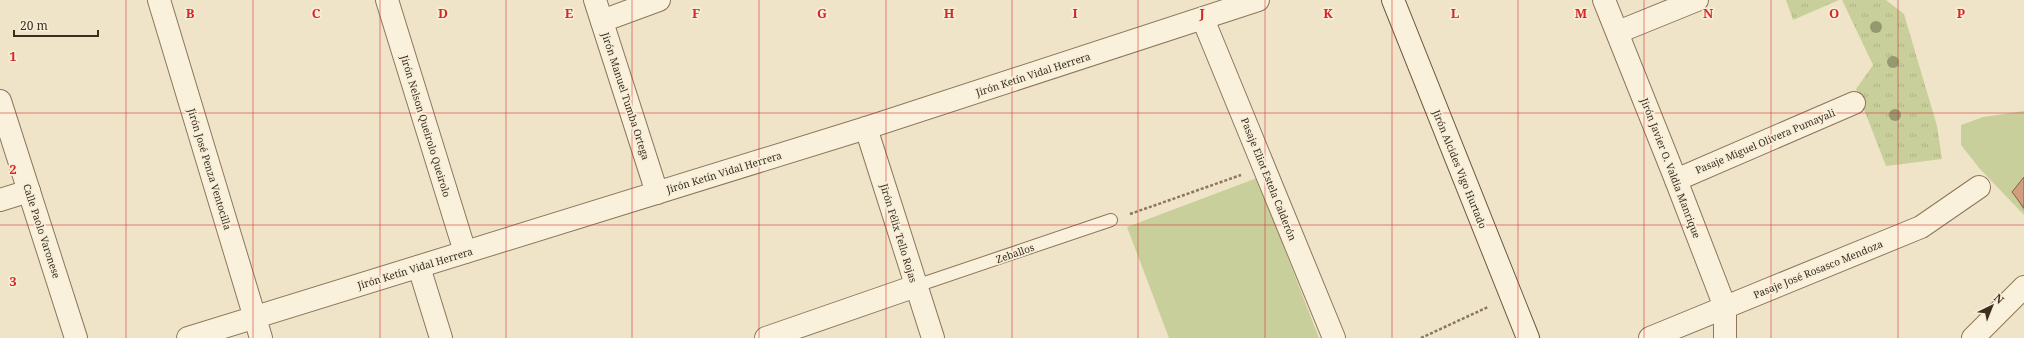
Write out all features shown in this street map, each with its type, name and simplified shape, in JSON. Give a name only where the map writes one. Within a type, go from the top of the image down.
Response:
[{"type":"street","name":"Jirón José Penza Ventocilla","points":[[159,0],[262,338]]},
{"type":"street","name":"Jirón Nelson Queirolo Queirolo","points":[[387,0],[465,252]]},
{"type":"street","name":"Jirón Manuel Tumba Ortega","points":[[595,0],[657,193]]},
{"type":"street","points":[[602,21],[659,0]]},
{"type":"street","name":"Jirón Ketín Vidal Herrera","points":[[188,338],[866,128],[1258,0]]},
{"type":"street","name":"Jirón Alcides Vigo Hurtado","points":[[1393,0],[1528,338]]},
{"type":"street","name":"Jirón Javier O. Valdia Manrique","points":[[1604,0],[1618,32],[1725,306],[1725,338]]},
{"type":"street","points":[[1618,32],[1697,0]]},
{"type":"street","name":"Pasaje Eliot Estela Calderón","points":[[1203,19],[1334,338]]},
{"type":"street","name":"Calle Paolo Varonese","points":[[0,101],[76,338]]},
{"type":"street","name":"Pasaje Miguel Olivera Pumayali","points":[[1676,180],[1854,103]]},
{"type":"street","name":"Jirón Félix Tello Rojas","points":[[866,128],[933,338]]},
{"type":"street","name":"Pasaje José Rosasco Mendoza","points":[[1650,338],[1725,306],[1922,227],[1979,187]]},
{"type":"street","points":[[0,200],[29,191]]},
{"type":"street","points":[[419,266],[441,338]]},
{"type":"street","name":"Zeballos","points":[[766,338],[916,286]]},
{"type":"street","points":[[1973,338],[2024,287]]},
{"type":"lane","name":"Zeballos","points":[[916,286],[1111,220]]},
{"type":"path","points":[[1111,220],[1264,167]]},
{"type":"path","points":[[1421,338],[1511,296]]},
{"type":"green space","points":[[1786,0],[1839,0],[1793,20]]},
{"type":"green space","points":[[1842,0],[1886,0],[1904,14],[1937,126],[1942,159],[1886,166],[1856,89],[1873,65]]},
{"type":"green space","points":[[2024,111],[2024,215],[1980,169],[1961,145],[1961,125],[1983,117]]},
{"type":"green space","points":[[1257,178],[1319,338],[1169,338],[1127,227]]},
{"type":"building","points":[[2024,177],[2024,208],[2012,192]]}]
